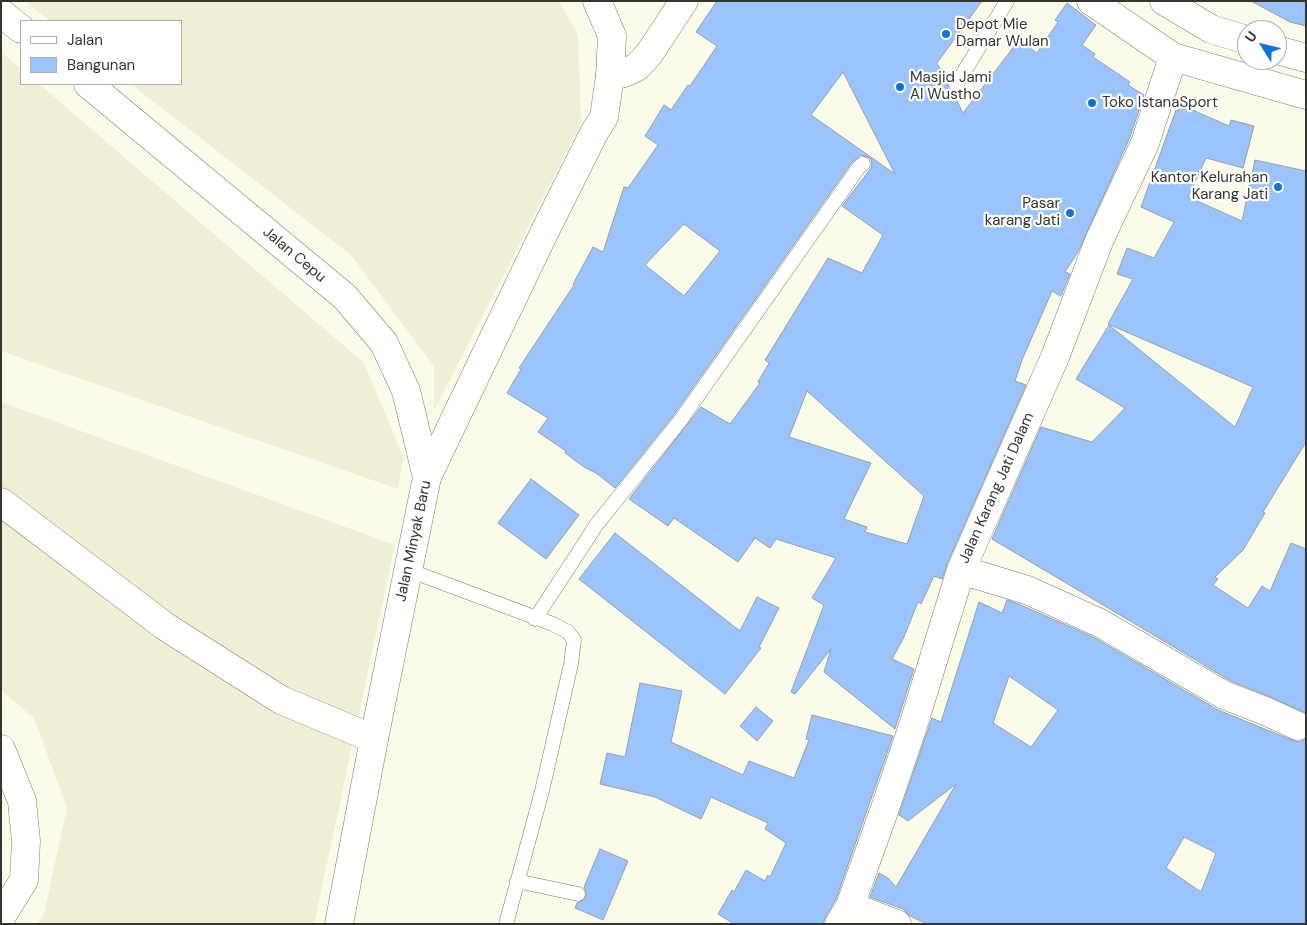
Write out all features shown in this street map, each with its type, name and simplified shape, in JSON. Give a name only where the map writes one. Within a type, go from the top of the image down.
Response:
[{"type":"street","points":[[610,76],[624,73],[637,67],[649,54],[684,1]]},
{"type":"street","points":[[1091,1],[1173,58],[1306,95]]},
{"type":"street","points":[[1164,1],[1211,30],[1237,37]]},
{"type":"street","name":"Jalan Minyak Baru","points":[[339,924],[427,478],[540,241],[595,131],[604,117],[610,76],[612,36],[602,11]]},
{"type":"street","name":"Jalan Minyak Baru","points":[[595,131],[602,40],[602,11]]},
{"type":"street","points":[[1,13],[20,28]]},
{"type":"street","points":[[1287,53],[1306,58]]},
{"type":"street","name":"Jalan Karang Jati Dalam","points":[[844,915],[912,728],[961,570],[1056,357],[1099,241],[1145,143],[1173,58]]},
{"type":"street","name":"Jalan Cepu","points":[[89,85],[352,305],[384,343],[406,391],[427,478]]},
{"type":"street","points":[[1,502],[174,632],[281,700],[374,739]]},
{"type":"street","points":[[961,570],[1027,590],[1100,623],[1224,695],[1298,726]]},
{"type":"street","points":[[1,749],[22,801],[26,841],[24,880],[1,917]]},
{"type":"street","points":[[844,915],[897,924]]},
{"type":"lane","points":[[956,85],[1007,1]]},
{"type":"lane","points":[[535,619],[597,524],[680,421],[859,167],[863,164]]},
{"type":"lane","points":[[408,570],[535,619],[553,624],[568,632],[574,640],[571,664],[542,791],[506,924]]},
{"type":"lane","points":[[517,881],[578,894]]},
{"type":"shaded area","points":[[25,1],[559,1],[578,35],[581,124],[434,411],[434,366],[351,255],[132,85],[182,85],[182,20],[49,20]]},
{"type":"shaded area","points":[[1,52],[20,68],[20,85],[40,85],[364,363],[403,457],[398,489],[1,351]]},
{"type":"shaded area","points":[[1,402],[395,545],[314,924],[37,924],[44,914],[67,808],[34,718],[1,690]]},
{"type":"building","points":[[717,1],[982,1],[937,63],[948,83],[948,89],[953,93],[963,113],[1019,40],[1037,53],[1058,22],[1055,20],[1067,3],[1096,25],[1082,45],[1095,54],[1093,57],[1130,82],[1128,85],[1144,95],[1130,137],[1078,252],[1065,272],[1070,274],[1061,296],[1052,291],[1022,360],[1015,381],[1026,385],[942,579],[934,576],[921,604],[918,602],[904,637],[892,659],[914,669],[895,729],[824,672],[831,649],[795,694],[791,692],[824,605],[812,598],[836,558],[776,539],[770,548],[755,538],[738,562],[674,518],[668,526],[629,499],[701,407],[730,424],[760,383],[758,382],[769,363],[765,360],[828,258],[862,273],[883,235],[842,206],[871,168],[870,158],[861,155],[852,162],[673,416],[615,488],[538,432],[548,418],[507,393],[521,369],[519,368],[574,285],[593,247],[603,252],[624,187],[628,188],[658,145],[645,136],[664,105],[671,110],[717,46],[696,32]],"holes":[[[843,72],[895,174],[811,115]],[[684,224],[720,251],[684,296],[645,265]],[[807,391],[924,496],[907,544],[865,532],[867,527],[844,519],[871,463],[789,437]]]},
{"type":"building","points":[[1251,1],[1306,1],[1306,26],[1286,20]]},
{"type":"building","points":[[1181,105],[1229,126],[1231,120],[1254,126],[1243,168],[1206,158],[1188,197],[1242,221],[1255,160],[1306,171],[1306,442],[1263,512],[1265,513],[1243,550],[1215,577],[1218,579],[1213,585],[1248,608],[1262,586],[1270,591],[1291,543],[1306,549],[1306,713],[1231,681],[992,539],[1041,427],[1092,442],[1125,408],[1076,379],[1109,325],[1235,427],[1253,387],[1108,324],[1133,279],[1117,274],[1127,248],[1154,258],[1174,222],[1141,207],[1176,110],[1178,111]]},
{"type":"building","points":[[531,479],[579,515],[546,559],[498,523]]},
{"type":"building","points":[[615,533],[740,631],[757,597],[779,608],[759,647],[761,648],[725,694],[579,579]]},
{"type":"building","points":[[1007,600],[1021,605],[1093,637],[1218,710],[1292,740],[1299,742],[1306,739],[1306,924],[927,924],[910,916],[903,909],[870,897],[879,873],[888,878],[896,887],[956,784],[908,821],[899,815],[932,718],[941,722],[979,602],[1002,613]],"holes":[[[1009,676],[1058,710],[1031,747],[993,723]],[[1184,837],[1216,853],[1201,892],[1166,868]]]},
{"type":"building","points":[[640,683],[682,691],[671,742],[743,775],[749,761],[794,778],[809,740],[806,739],[812,715],[893,736],[836,899],[823,924],[734,924],[718,914],[732,890],[734,892],[746,870],[765,881],[768,875],[770,877],[786,843],[765,829],[768,823],[711,797],[701,819],[655,797],[600,784],[607,753],[625,757]]},
{"type":"building","points":[[756,707],[773,721],[757,741],[740,726]]},
{"type":"building","points":[[600,849],[628,861],[603,920],[575,908],[577,903],[584,900],[586,896],[584,887]]},
{"type":"place","name":"Depot Mie Damar Wulan","points":[[946,34]]},
{"type":"place","name":"Masjid Jami Al Wustho","points":[[900,87]]},
{"type":"place","name":"Toko IstanaSport","points":[[1092,103]]},
{"type":"place","name":"Kantor Kelurahan Karang Jati","points":[[1278,187]]},
{"type":"place","name":"Pasar karang Jati","points":[[1070,213]]}]
